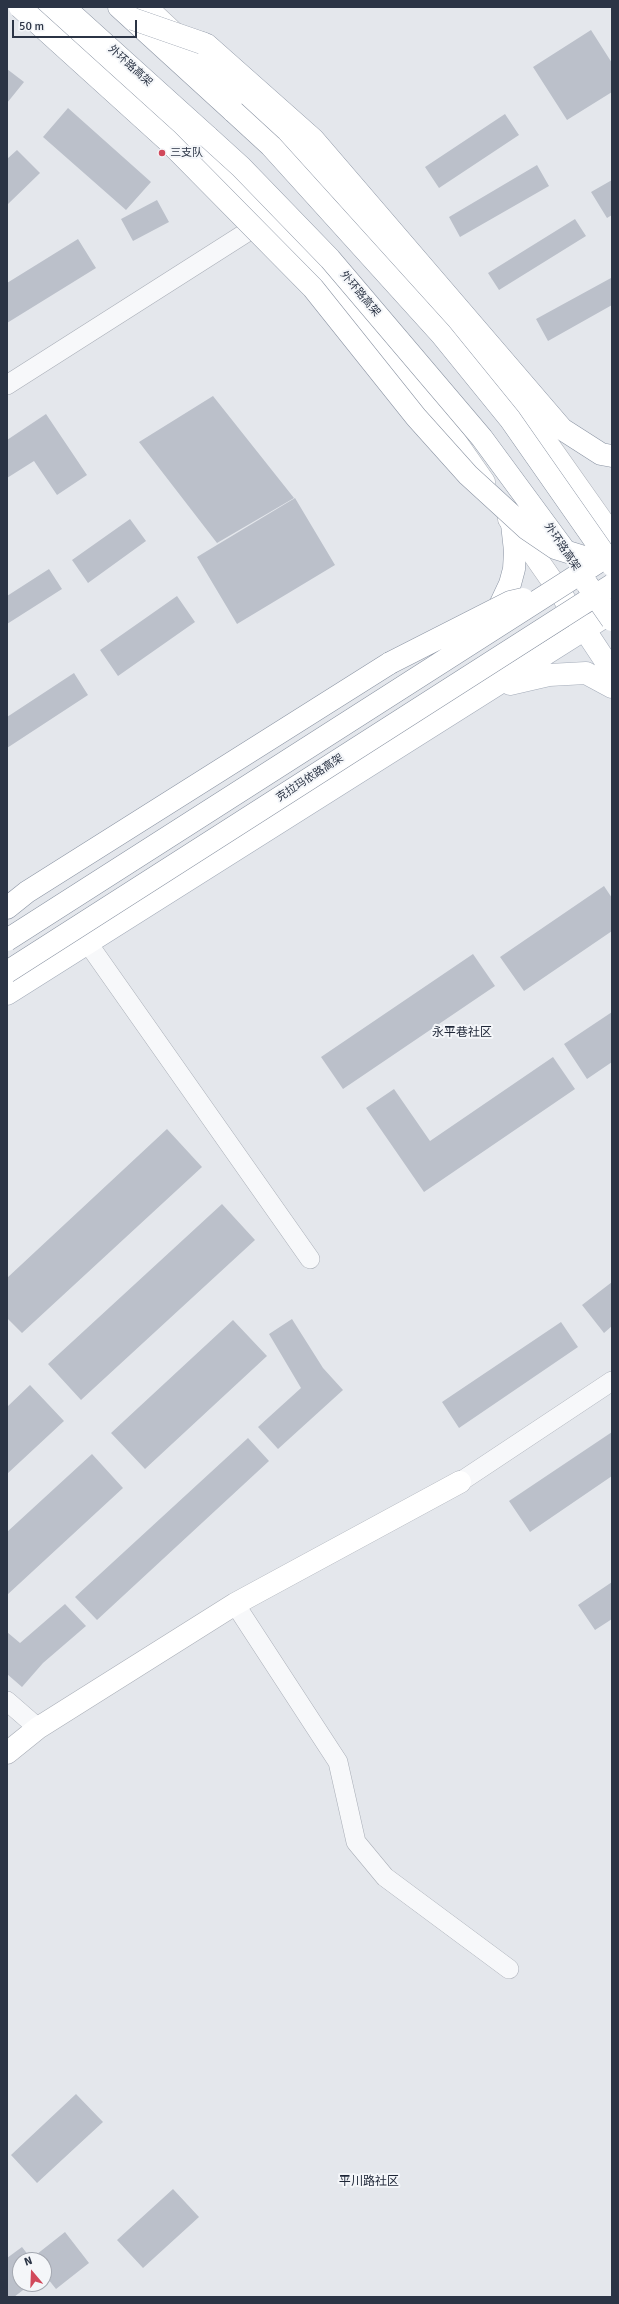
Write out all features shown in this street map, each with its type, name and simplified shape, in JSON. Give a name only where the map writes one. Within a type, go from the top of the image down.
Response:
[{"type":"main road","points":[[20,7],[168,141],[313,288],[416,416],[468,475],[527,529],[555,548],[588,558],[612,559]]},
{"type":"main road","points":[[42,7],[272,216],[456,442],[555,585],[612,671]]},
{"type":"main road","name":"外环路高架","points":[[64,7],[241,167],[330,259],[482,438],[545,521],[612,620]]},
{"type":"main road","points":[[133,11],[207,45],[313,139],[562,429],[600,454],[612,456]]},
{"type":"main road","points":[[133,11],[342,191],[499,375],[612,534]]},
{"type":"main road","points":[[133,11],[271,146],[441,334],[510,419],[612,565]]},
{"type":"main road","points":[[490,626],[510,584],[514,569],[515,551],[512,524]]},
{"type":"main road","points":[[7,934],[612,548]]},
{"type":"main road","points":[[7,940],[612,553]]},
{"type":"main road","name":"克拉玛依路高架","points":[[7,972],[612,585]]},
{"type":"main road","points":[[7,908],[27,892],[390,663],[510,602],[562,590],[612,598]]},
{"type":"main road","points":[[7,994],[87,942],[612,612]]},
{"type":"main road","points":[[493,688],[549,675],[586,672],[612,687]]},
{"type":"main road","points":[[7,1753],[38,1728],[235,1604],[460,1482]]},
{"type":"street","points":[[7,385],[272,216]]},
{"type":"street","points":[[87,942],[310,1260]]},
{"type":"street","points":[[460,1482],[612,1381]]},
{"type":"street","points":[[235,1604],[338,1762],[356,1842],[385,1877],[509,1969]]},
{"type":"street","points":[[7,1701],[38,1728]]},
{"type":"building","points":[[591,30],[612,63],[612,92],[567,120],[533,67]]},
{"type":"building","points":[[7,69],[24,82],[7,103]]},
{"type":"building","points":[[68,108],[151,182],[126,210],[43,137]]},
{"type":"building","points":[[505,114],[519,135],[439,188],[425,167]]},
{"type":"building","points":[[17,150],[40,173],[7,205],[7,159]]},
{"type":"building","points":[[537,165],[549,186],[460,237],[449,217]]},
{"type":"building","points":[[612,180],[612,215],[607,218],[591,192]]},
{"type":"building","points":[[157,200],[169,222],[133,241],[121,219]]},
{"type":"building","points":[[575,219],[586,236],[499,290],[488,273]]},
{"type":"building","points":[[78,239],[96,268],[7,323],[7,283]]},
{"type":"building","points":[[611,278],[612,305],[548,341],[536,319]]},
{"type":"building","points":[[213,396],[294,498],[217,543],[139,442]]},
{"type":"building","points":[[46,414],[87,475],[57,495],[34,461],[7,478],[7,440]]},
{"type":"building","points":[[295,498],[335,565],[237,624],[197,557]]},
{"type":"building","points":[[130,519],[146,541],[88,583],[72,560]]},
{"type":"building","points":[[49,569],[62,589],[7,624],[7,596]]},
{"type":"building","points":[[177,596],[195,622],[118,676],[100,650]]},
{"type":"building","points":[[74,673],[88,695],[7,748],[7,717]]},
{"type":"building","points":[[604,886],[612,898],[612,931],[524,991],[500,957]]},
{"type":"building","points":[[473,954],[495,986],[343,1089],[321,1057]]},
{"type":"building","points":[[612,1012],[612,1062],[587,1079],[564,1044]]},
{"type":"building","points":[[553,1057],[575,1089],[424,1192],[366,1108],[394,1089],[430,1141]]},
{"type":"building","points":[[167,1129],[202,1167],[22,1333],[7,1318],[7,1278]]},
{"type":"building","points":[[222,1204],[255,1240],[81,1400],[48,1364]]},
{"type":"building","points":[[612,1282],[612,1326],[604,1333],[582,1305]]},
{"type":"building","points":[[292,1319],[323,1368],[343,1390],[278,1449],[258,1427],[301,1388],[269,1334]]},
{"type":"building","points":[[233,1320],[267,1356],[145,1469],[111,1433]]},
{"type":"building","points":[[561,1322],[578,1347],[459,1428],[442,1402]]},
{"type":"building","points":[[30,1385],[64,1421],[7,1474],[7,1407]]},
{"type":"building","points":[[612,1432],[612,1476],[530,1532],[509,1501]]},
{"type":"building","points":[[248,1438],[269,1461],[97,1620],[75,1597]]},
{"type":"building","points":[[92,1454],[123,1488],[7,1595],[7,1532]]},
{"type":"building","points":[[612,1582],[612,1619],[595,1630],[578,1605]]},
{"type":"building","points":[[65,1604],[86,1626],[43,1663],[22,1687],[7,1674],[7,1632],[20,1643]]},
{"type":"building","points":[[76,2094],[103,2122],[37,2183],[11,2155]]},
{"type":"building","points":[[173,2189],[199,2217],[143,2268],[117,2240]]},
{"type":"building","points":[[65,2232],[89,2263],[56,2289],[52,2284],[52,2252],[40,2252]]},
{"type":"building","points":[[22,2247],[26,2252],[15,2252]]},
{"type":"building","points":[[12,2254],[12,2292],[21,2292],[14,2297],[8,2297],[7,2258]]},
{"type":"place","name":"三支队","points":[[162,153]]},
{"type":"district","name":"永平巷社区","points":[[462,1033]]},
{"type":"district","name":"平川路社区","points":[[369,2182]]}]
